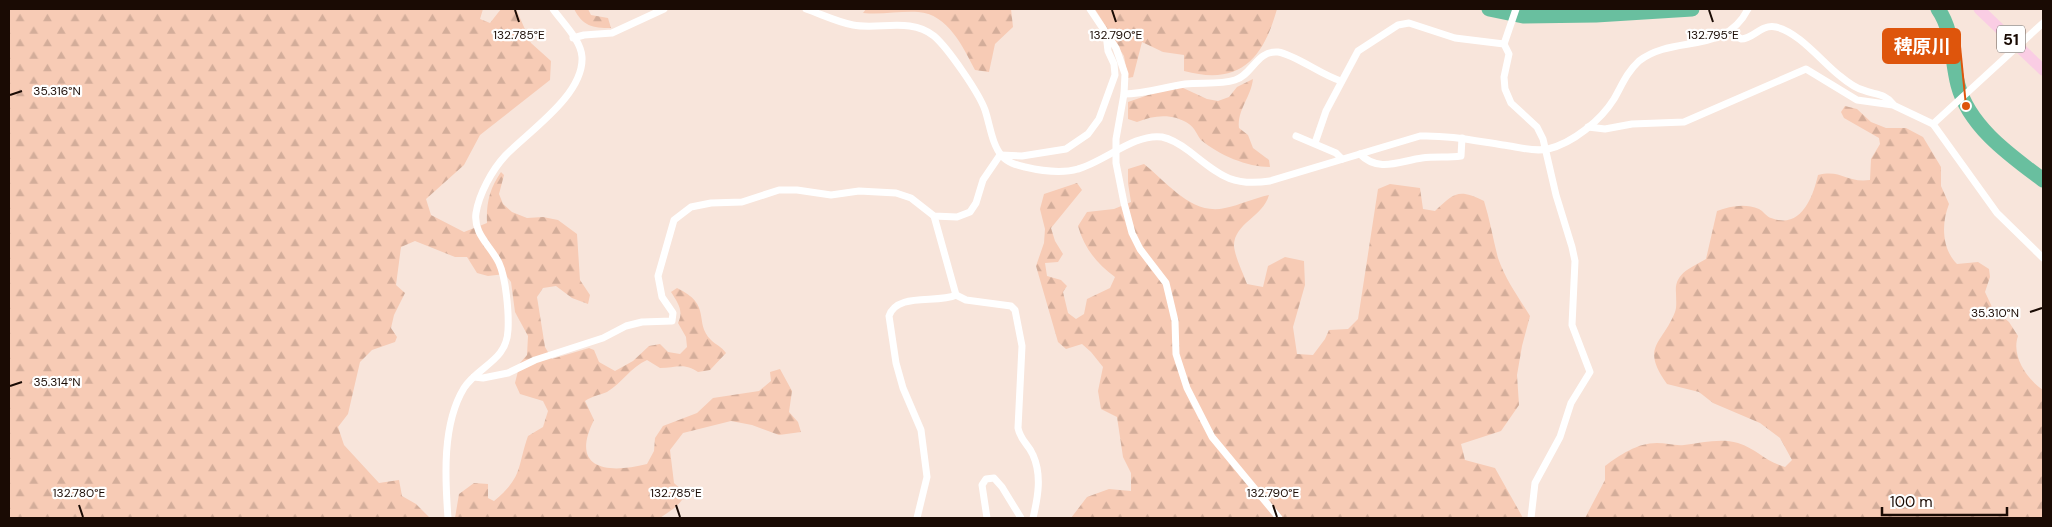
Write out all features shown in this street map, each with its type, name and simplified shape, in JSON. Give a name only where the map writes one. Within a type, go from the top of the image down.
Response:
[{"type":"main road","name":"51","points":[[1979,9],[2043,70]]},
{"type":"street","points":[[448,518],[447,444],[464,388],[474,377],[498,358],[506,345],[508,330],[500,264],[479,234],[476,213],[494,171],[574,86],[579,75],[582,57],[574,38],[553,9]]},
{"type":"street","points":[[574,38],[584,35],[612,33],[664,9]]},
{"type":"street","points":[[806,9],[852,25],[902,26],[918,28],[932,35],[945,48],[976,93],[984,108],[1000,155],[1011,164],[1057,172],[1077,169],[1139,140],[1162,138],[1179,144],[1209,167],[1235,182],[1250,184],[1270,181],[1420,136],[1438,135],[1534,150],[1549,149],[1560,145],[1588,127],[1613,100],[1628,72],[1640,61],[1652,54],[1711,40],[1731,31],[1743,18],[1748,9]]},
{"type":"street","points":[[1090,9],[1121,61],[1125,74],[1116,152],[1130,228],[1140,248],[1166,284],[1175,320],[1176,354],[1197,410],[1212,438],[1279,518]]},
{"type":"street","points":[[1516,9],[1504,44],[1509,54],[1504,77],[1505,89],[1511,103],[1537,127],[1549,149],[1556,194],[1575,261],[1572,325],[1590,372],[1571,403],[1560,437],[1535,483],[1531,518]]},
{"type":"street","points":[[1933,124],[2043,23]]},
{"type":"street","points":[[1314,143],[1326,111],[1358,51],[1398,25],[1409,24],[1455,38],[1504,44]]},
{"type":"street","points":[[1731,31],[1741,39],[1747,39],[1762,28],[1778,27],[1813,50],[1839,75],[1854,86],[1863,91],[1878,93],[1890,100],[1893,105]]},
{"type":"street","points":[[1000,155],[1022,156],[1066,149],[1088,134],[1099,119],[1116,75],[1114,64],[1108,51],[1106,34]]},
{"type":"street","points":[[1124,94],[1138,94],[1187,84],[1236,80],[1268,52],[1280,52],[1328,77],[1341,81]]},
{"type":"street","points":[[1588,127],[1605,129],[1640,123],[1684,122],[1806,69],[1813,71],[1846,95],[1857,100],[1893,105],[1933,124],[1996,213],[2043,258]]},
{"type":"street","points":[[1296,136],[1336,153],[1342,160]]},
{"type":"street","points":[[1360,154],[1368,162],[1387,165],[1420,158],[1461,156],[1462,138]]},
{"type":"street","points":[[474,377],[483,378],[508,373],[535,360],[603,338],[642,322],[672,321],[673,313],[662,296],[658,276],[674,220],[691,207],[711,203],[742,202],[779,190],[797,190],[830,195],[859,191],[896,193],[911,198],[934,216],[957,217],[970,212],[976,203],[983,180],[1000,155]]},
{"type":"street","points":[[934,216],[956,295],[966,300],[1011,306],[1015,310],[1022,346],[1018,428],[1020,439],[1033,453],[1038,479],[1034,518]]},
{"type":"street","points":[[918,518],[927,477],[921,430],[903,388],[896,363],[889,316],[891,311],[898,305],[910,301],[950,298],[956,295]]},
{"type":"street","points":[[987,518],[982,485],[986,479],[994,478],[1002,487],[1021,518]]},
{"type":"green space","points":[[9,9],[483,9],[480,19],[490,23],[501,9],[516,9],[531,43],[551,61],[550,80],[480,135],[464,165],[426,199],[431,215],[464,232],[487,223],[487,209],[490,196],[501,172],[504,175],[499,194],[503,204],[512,212],[527,218],[543,217],[558,220],[577,234],[580,280],[590,295],[588,304],[572,298],[556,286],[543,288],[537,297],[545,347],[552,359],[589,348],[594,350],[599,362],[615,371],[633,361],[649,346],[660,344],[668,352],[680,354],[687,347],[686,337],[678,323],[680,319],[679,307],[671,292],[677,288],[688,294],[695,301],[699,307],[706,333],[726,353],[710,370],[698,372],[684,366],[660,368],[647,360],[607,392],[585,401],[594,420],[586,449],[590,459],[606,468],[632,467],[647,464],[654,451],[655,438],[663,426],[697,413],[713,398],[759,391],[771,381],[770,372],[780,369],[792,391],[789,412],[798,422],[801,432],[779,435],[752,425],[731,421],[683,433],[670,450],[674,483],[685,493],[672,510],[660,518],[455,518],[459,494],[474,483],[488,484],[488,498],[494,501],[510,485],[518,472],[528,436],[543,427],[548,411],[543,401],[520,394],[515,383],[520,363],[527,355],[528,336],[515,312],[511,282],[505,274],[488,276],[477,273],[467,257],[455,257],[415,241],[401,247],[396,285],[405,293],[394,315],[391,328],[397,337],[395,342],[372,350],[360,362],[348,414],[338,427],[344,445],[379,483],[399,480],[402,496],[416,504],[430,518],[9,518]]},
{"type":"green space","points":[[574,9],[588,9],[591,15],[608,18],[611,28],[589,25],[577,15]]},
{"type":"green space","points":[[866,9],[1011,9],[1013,27],[995,44],[989,72],[975,70],[953,33],[946,25],[929,14],[918,12],[863,13]]},
{"type":"green space","points":[[1095,9],[1277,9],[1271,27],[1256,55],[1234,71],[1220,75],[1204,75],[1184,71],[1184,55],[1163,52],[1142,42],[1133,77],[1128,78],[1124,56]]},
{"type":"green space","points":[[1253,79],[1250,92],[1240,115],[1239,128],[1248,135],[1253,148],[1269,160],[1270,167],[1252,165],[1225,155],[1201,140],[1189,124],[1183,120],[1163,116],[1137,122],[1128,119],[1128,102],[1163,90],[1181,87],[1207,99],[1218,101],[1229,97],[1237,87]]},
{"type":"green space","points":[[1845,106],[1857,109],[1871,122],[1886,128],[1906,128],[1923,137],[1941,167],[1941,186],[1949,204],[1944,228],[1948,251],[1957,264],[1978,262],[1989,269],[1990,277],[1985,292],[1992,307],[2009,322],[2018,336],[2016,344],[2022,366],[2031,380],[2043,390],[2043,518],[1585,518],[1605,480],[1605,466],[1623,454],[1643,445],[1657,443],[1681,445],[1724,441],[1738,443],[1750,448],[1771,462],[1785,467],[1792,460],[1780,438],[1760,423],[1713,403],[1699,392],[1667,384],[1659,371],[1654,353],[1675,312],[1676,286],[1678,281],[1689,268],[1706,259],[1717,211],[1732,207],[1748,206],[1759,209],[1771,218],[1781,221],[1798,215],[1804,209],[1813,193],[1818,175],[1833,174],[1855,180],[1870,180],[1871,159],[1880,144],[1879,138],[1844,118],[1841,112]]},
{"type":"green space","points":[[1144,164],[1181,196],[1202,207],[1213,209],[1225,208],[1269,195],[1261,209],[1239,231],[1235,238],[1234,246],[1237,260],[1247,284],[1263,287],[1268,266],[1285,257],[1304,261],[1305,285],[1293,327],[1297,354],[1313,355],[1329,330],[1348,329],[1358,319],[1378,189],[1390,184],[1420,188],[1423,209],[1435,211],[1457,194],[1468,195],[1484,201],[1501,266],[1512,288],[1530,316],[1517,375],[1519,405],[1501,431],[1461,444],[1465,460],[1495,468],[1523,518],[1071,518],[1087,497],[1109,489],[1131,491],[1131,473],[1123,457],[1117,417],[1101,409],[1098,391],[1103,367],[1082,344],[1066,349],[1058,342],[1036,266],[1044,243],[1045,229],[1040,209],[1044,194],[1077,183],[1082,190],[1051,228],[1055,241],[1063,254],[1058,262],[1045,263],[1047,276],[1061,280],[1067,286],[1063,292],[1068,313],[1076,319],[1084,314],[1087,299],[1110,288],[1115,277],[1102,267],[1092,255],[1078,226],[1087,212],[1114,209],[1131,202],[1128,169]]},
{"type":"waterway","points":[[1489,9],[1523,16],[1596,15],[1692,9]]},
{"type":"waterway","points":[[1938,9],[1950,36],[1958,85],[1963,100],[1971,114],[1993,139],[2043,180]]},
{"type":"place","name":"稗原川","points":[[1966,106]]}]
